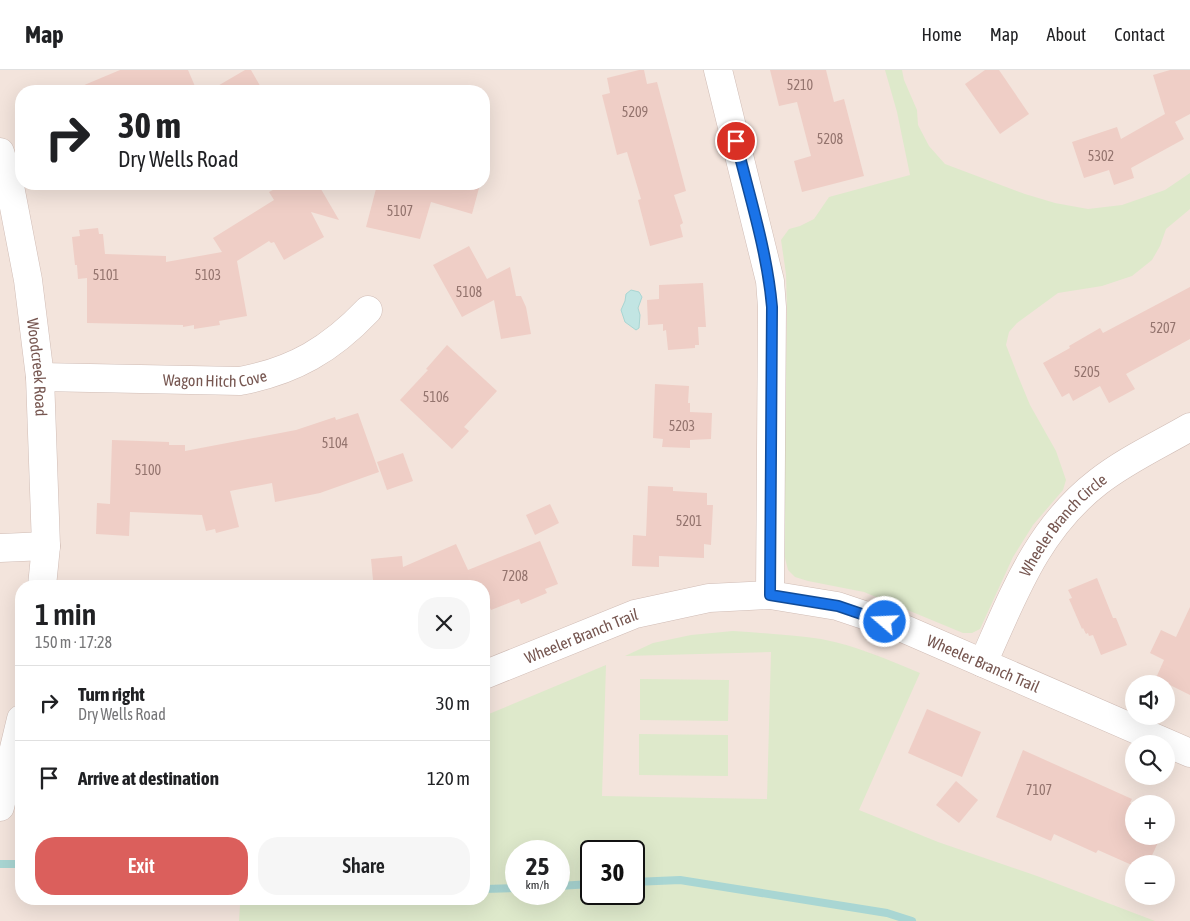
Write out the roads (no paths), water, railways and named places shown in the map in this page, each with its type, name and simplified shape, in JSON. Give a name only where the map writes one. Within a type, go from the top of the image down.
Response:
[{"type":"street","points":[[718,70],[770,281],[772,307],[770,595]]},
{"type":"street","name":"Woodcreek Road","points":[[0,152],[9,181],[28,280],[40,377],[46,546],[43,580]]},
{"type":"street","name":"Wagon Hitch Cove","points":[[40,377],[220,381],[240,381],[260,377],[304,360],[327,347],[349,330],[368,310]]},
{"type":"street","name":"Wheeler Branch Circle","points":[[983,664],[1034,554],[1063,516],[1097,483],[1116,469],[1190,428]]},
{"type":"street","points":[[0,548],[46,546]]},
{"type":"street","name":"Wheeler Branch Trail","points":[[490,673],[635,614],[709,598],[770,595],[838,606],[900,627],[1190,753]]},
{"type":"street","points":[[0,807],[15,748]]},
{"type":"water","points":[[631,290],[639,292],[642,297],[638,308],[640,315],[639,328],[636,330],[625,322],[621,310],[626,294]]},
{"type":"waterway","points":[[0,864],[15,864]]},
{"type":"waterway","points":[[645,882],[680,880],[887,913],[912,921]]},
{"type":"waterway","points":[[570,885],[580,885]]},
{"type":"waterway","points":[[490,889],[505,888]]}]
